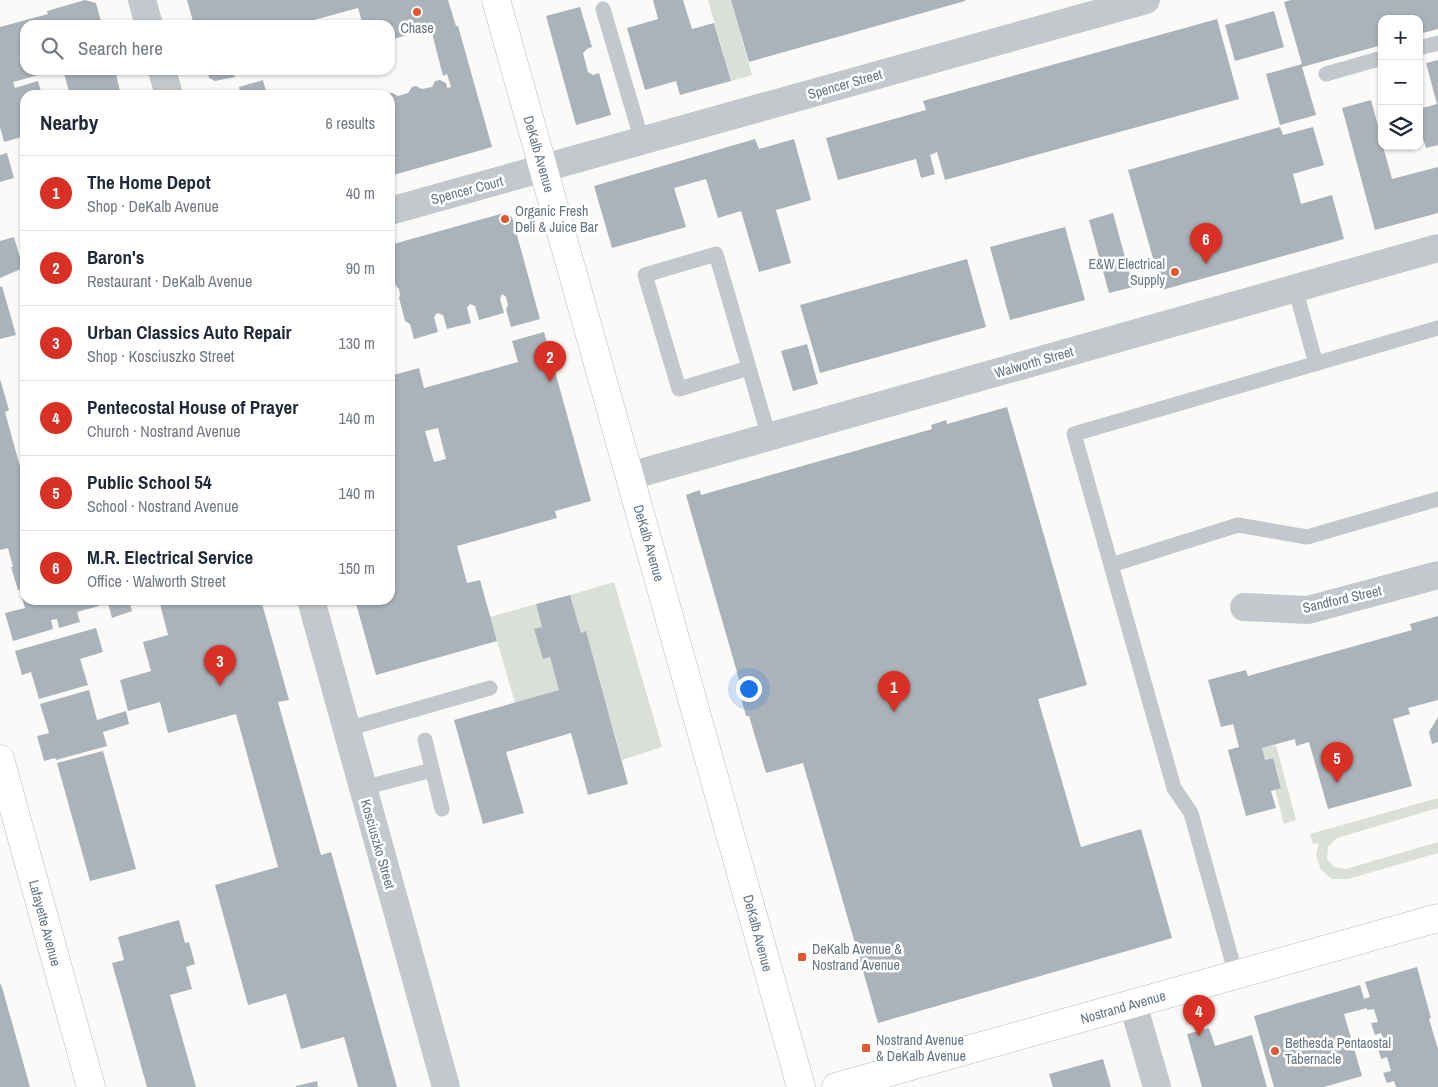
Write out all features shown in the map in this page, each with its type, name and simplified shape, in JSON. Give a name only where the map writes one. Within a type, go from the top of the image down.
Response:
[{"type":"main road","name":"DeKalb Avenue","points":[[496,0],[801,1087]]},
{"type":"main road","name":"Lafayette Avenue","points":[[0,759],[91,1087]]},
{"type":"main road","name":"Nostrand Avenue","points":[[836,1087],[1438,918]]},
{"type":"street","points":[[142,0],[148,20]]},
{"type":"street","name":"Spencer Street","points":[[543,169],[1146,0]]},
{"type":"street","points":[[163,75],[168,90]]},
{"type":"street","name":"Spencer Court","points":[[395,209],[543,169]]},
{"type":"street","name":"Walworth Street","points":[[630,476],[1438,248]]},
{"type":"street","name":"Sandford Street","points":[[1244,608],[1308,610],[1438,575]]},
{"type":"street","name":"Kosciuszko Street","points":[[312,605],[446,1087]]},
{"type":"street","points":[[1134,1004],[1157,1087]]},
{"type":"lane","points":[[603,9],[642,141]]},
{"type":"lane","points":[[1423,47],[1438,43]]},
{"type":"lane","points":[[1326,74],[1378,59]]},
{"type":"lane","points":[[749,368],[678,388],[646,275],[716,254],[769,437]]},
{"type":"lane","points":[[1295,288],[1316,364]]},
{"type":"lane","points":[[1236,975],[1191,813],[1174,788],[1074,434],[1438,328]]},
{"type":"lane","points":[[1111,565],[1238,525],[1306,537],[1438,499]]},
{"type":"lane","points":[[346,729],[490,688]]},
{"type":"lane","points":[[425,740],[442,809]]},
{"type":"lane","points":[[363,788],[432,770]]},
{"type":"shaded area","points":[[708,0],[731,0],[752,75],[731,81]]},
{"type":"shaded area","points":[[614,582],[662,747],[622,760],[586,632],[581,633],[570,595]]},
{"type":"shaded area","points":[[536,604],[542,627],[535,629],[543,659],[550,657],[559,690],[515,703],[490,617]]},
{"type":"shaded area","points":[[1276,745],[1296,820],[1284,824],[1275,789],[1281,787],[1273,758],[1265,760],[1262,748]]},
{"type":"shaded area","points":[[1438,798],[1438,808],[1337,838],[1328,847],[1327,859],[1334,867],[1346,869],[1438,842],[1438,853],[1348,879],[1332,879],[1321,870],[1316,855],[1319,843],[1313,844],[1310,834]]},
{"type":"building","points":[[85,0],[96,3],[101,20],[26,20],[48,14],[47,11]]},
{"type":"building","points":[[187,0],[448,0],[456,26],[458,26],[492,147],[395,175],[395,94],[398,96],[408,93],[412,87],[416,86],[422,89],[432,87],[435,81],[440,80],[446,83],[447,88],[451,87],[447,74],[443,76],[432,33],[426,34],[425,30],[395,39],[395,20],[362,20],[358,8],[314,20],[193,20]]},
{"type":"building","points":[[653,0],[683,0],[692,29],[714,23],[731,81],[680,95],[676,81],[645,90],[627,28],[658,19]]},
{"type":"building","points":[[731,0],[965,0],[965,1],[749,62]]},
{"type":"building","points":[[1291,0],[1438,0],[1438,29],[1423,33],[1423,15],[1378,15],[1378,46],[1302,67],[1316,115],[1280,125],[1266,74],[1302,64],[1284,2]]},
{"type":"building","points":[[580,7],[592,47],[583,53],[588,72],[593,75],[599,73],[611,115],[576,125],[546,16]]},
{"type":"building","points":[[1274,11],[1284,47],[1235,61],[1225,25]]},
{"type":"building","points":[[1217,19],[1239,99],[945,180],[937,152],[930,155],[935,174],[921,178],[916,159],[838,180],[826,138],[926,110],[923,101]]},
{"type":"building","points":[[20,22],[20,75],[38,75],[13,82],[15,88],[38,81],[41,90],[20,90],[20,137],[4,142],[0,127],[0,27]]},
{"type":"building","points":[[1438,60],[1438,145],[1426,148],[1423,139],[1423,108],[1437,104],[1426,63]]},
{"type":"building","points":[[64,75],[116,75],[120,90],[69,90]]},
{"type":"building","points":[[208,75],[234,75],[235,77],[215,81],[209,78]]},
{"type":"building","points":[[263,80],[266,90],[240,90],[239,87]]},
{"type":"building","points":[[1371,100],[1378,125],[1378,150],[1384,150],[1392,179],[1438,167],[1438,213],[1375,230],[1342,108]]},
{"type":"building","points":[[1280,127],[1283,135],[1313,127],[1324,165],[1293,174],[1301,204],[1332,195],[1344,239],[1162,290],[1128,170]]},
{"type":"building","points":[[755,139],[759,149],[794,139],[811,200],[776,210],[791,263],[759,272],[741,211],[718,218],[706,179],[674,188],[686,227],[612,248],[594,186]]},
{"type":"building","points":[[7,153],[14,178],[0,182],[0,155]]},
{"type":"building","points":[[504,213],[512,217],[540,319],[511,327],[506,309],[508,305],[506,297],[502,294],[500,299],[504,313],[479,320],[475,306],[470,304],[467,308],[471,323],[447,329],[443,315],[437,313],[434,317],[438,332],[414,339],[410,324],[405,321],[399,298],[399,289],[395,283],[395,244]]},
{"type":"building","points":[[1113,213],[1133,287],[1109,293],[1089,220]]},
{"type":"building","points":[[1065,227],[1085,300],[1010,320],[990,247]]},
{"type":"building","points":[[14,237],[20,258],[20,269],[0,278],[0,241]]},
{"type":"building","points":[[967,259],[986,327],[820,373],[800,305]]},
{"type":"building","points":[[2,286],[16,335],[0,339],[0,287]]},
{"type":"building","points":[[544,332],[591,501],[555,511],[557,518],[457,546],[467,583],[480,580],[497,641],[376,675],[356,605],[395,605],[395,375],[419,368],[424,388],[518,362],[512,341]],"holes":[[[438,428],[446,459],[434,462],[425,431]]]},
{"type":"building","points":[[807,344],[818,384],[793,391],[781,351]]},
{"type":"building","points":[[0,379],[9,410],[5,412],[20,467],[20,590],[18,590],[11,567],[13,567],[8,548],[0,550]]},
{"type":"building","points":[[1007,407],[1087,685],[1038,699],[1081,847],[1141,829],[1172,938],[878,1023],[803,763],[766,773],[749,716],[746,716],[740,694],[743,693],[686,495],[700,490],[701,495],[932,429],[931,425],[946,420],[947,424]]},
{"type":"building","points":[[570,595],[581,633],[586,631],[628,784],[588,795],[571,733],[506,752],[524,813],[483,824],[454,720],[559,690],[550,657],[543,659],[534,629],[542,627],[536,604]]},
{"type":"building","points":[[24,605],[99,606],[77,612],[80,622],[59,628],[57,619],[51,620],[53,629],[13,641],[5,613],[25,608]]},
{"type":"building","points":[[109,605],[130,605],[132,611],[112,618]]},
{"type":"building","points":[[160,605],[262,605],[289,700],[278,702],[321,855],[331,852],[397,1087],[358,1087],[344,1037],[301,1049],[286,994],[248,1005],[215,885],[278,867],[236,714],[168,733],[160,702],[128,711],[120,680],[151,671],[143,642],[168,635]]},
{"type":"building","points":[[1438,616],[1438,700],[1408,708],[1410,714],[1393,719],[1412,786],[1328,809],[1309,742],[1296,746],[1295,739],[1262,748],[1265,760],[1273,758],[1281,788],[1271,791],[1276,808],[1246,816],[1228,750],[1239,747],[1233,724],[1221,727],[1208,680],[1246,670],[1248,676],[1412,630],[1410,624]]},
{"type":"building","points":[[96,628],[103,652],[80,659],[88,685],[39,699],[31,672],[22,675],[15,651]]},
{"type":"building","points":[[89,690],[97,720],[126,711],[129,724],[103,732],[107,746],[56,760],[55,758],[44,761],[37,736],[49,733],[40,704]]},
{"type":"building","points":[[1438,717],[1438,742],[1432,744],[1429,732]]},
{"type":"building","points":[[103,751],[136,869],[90,881],[57,763]]},
{"type":"building","points":[[179,920],[185,943],[189,942],[195,964],[186,967],[192,989],[170,995],[196,1087],[147,1087],[112,963],[124,960],[118,937]]},
{"type":"building","points":[[1417,967],[1438,1049],[1438,1087],[1396,1087],[1394,1081],[1387,1083],[1383,1073],[1391,1071],[1387,1057],[1381,1059],[1378,1048],[1385,1046],[1381,1033],[1375,1035],[1371,1023],[1378,1022],[1374,1009],[1367,1010],[1367,1008],[1344,1014],[1362,1076],[1324,1087],[1274,1087],[1254,1016],[1360,985],[1364,999],[1370,997],[1365,982]]},
{"type":"building","points":[[0,983],[2,987],[30,1087],[0,1087]]},
{"type":"building","points":[[1209,1028],[1215,1046],[1252,1035],[1267,1087],[1202,1087],[1187,1034]]},
{"type":"building","points":[[1103,1059],[1111,1087],[1053,1087],[1049,1074]]},
{"type":"building","points":[[317,1081],[318,1087],[296,1087],[296,1086]]},
{"type":"place","name":"Chase","points":[[417,12]]},
{"type":"place","name":"Organic Fresh Deli & Juice Bar","points":[[505,219]]},
{"type":"place","name":"M.R. Electrical Service","points":[[1206,264]]},
{"type":"place","name":"E&W Electrical Supply","points":[[1175,272]]},
{"type":"place","name":"Baron's","points":[[550,382]]},
{"type":"place","name":"Urban Classics Auto Repair","points":[[220,686]]},
{"type":"place","name":"The Home Depot","points":[[894,712]]},
{"type":"place","name":"Public School 54","points":[[1337,783]]},
{"type":"place","name":"DeKalb Avenue & Nostrand Avenue","points":[[802,957]]},
{"type":"place","name":"Pentecostal House of Prayer","points":[[1199,1036]]},
{"type":"place","name":"Nostrand Avenue & DeKalb Avenue","points":[[866,1048]]},
{"type":"place","name":"Bethesda Pentaostal Tabernacle","points":[[1275,1051]]}]
